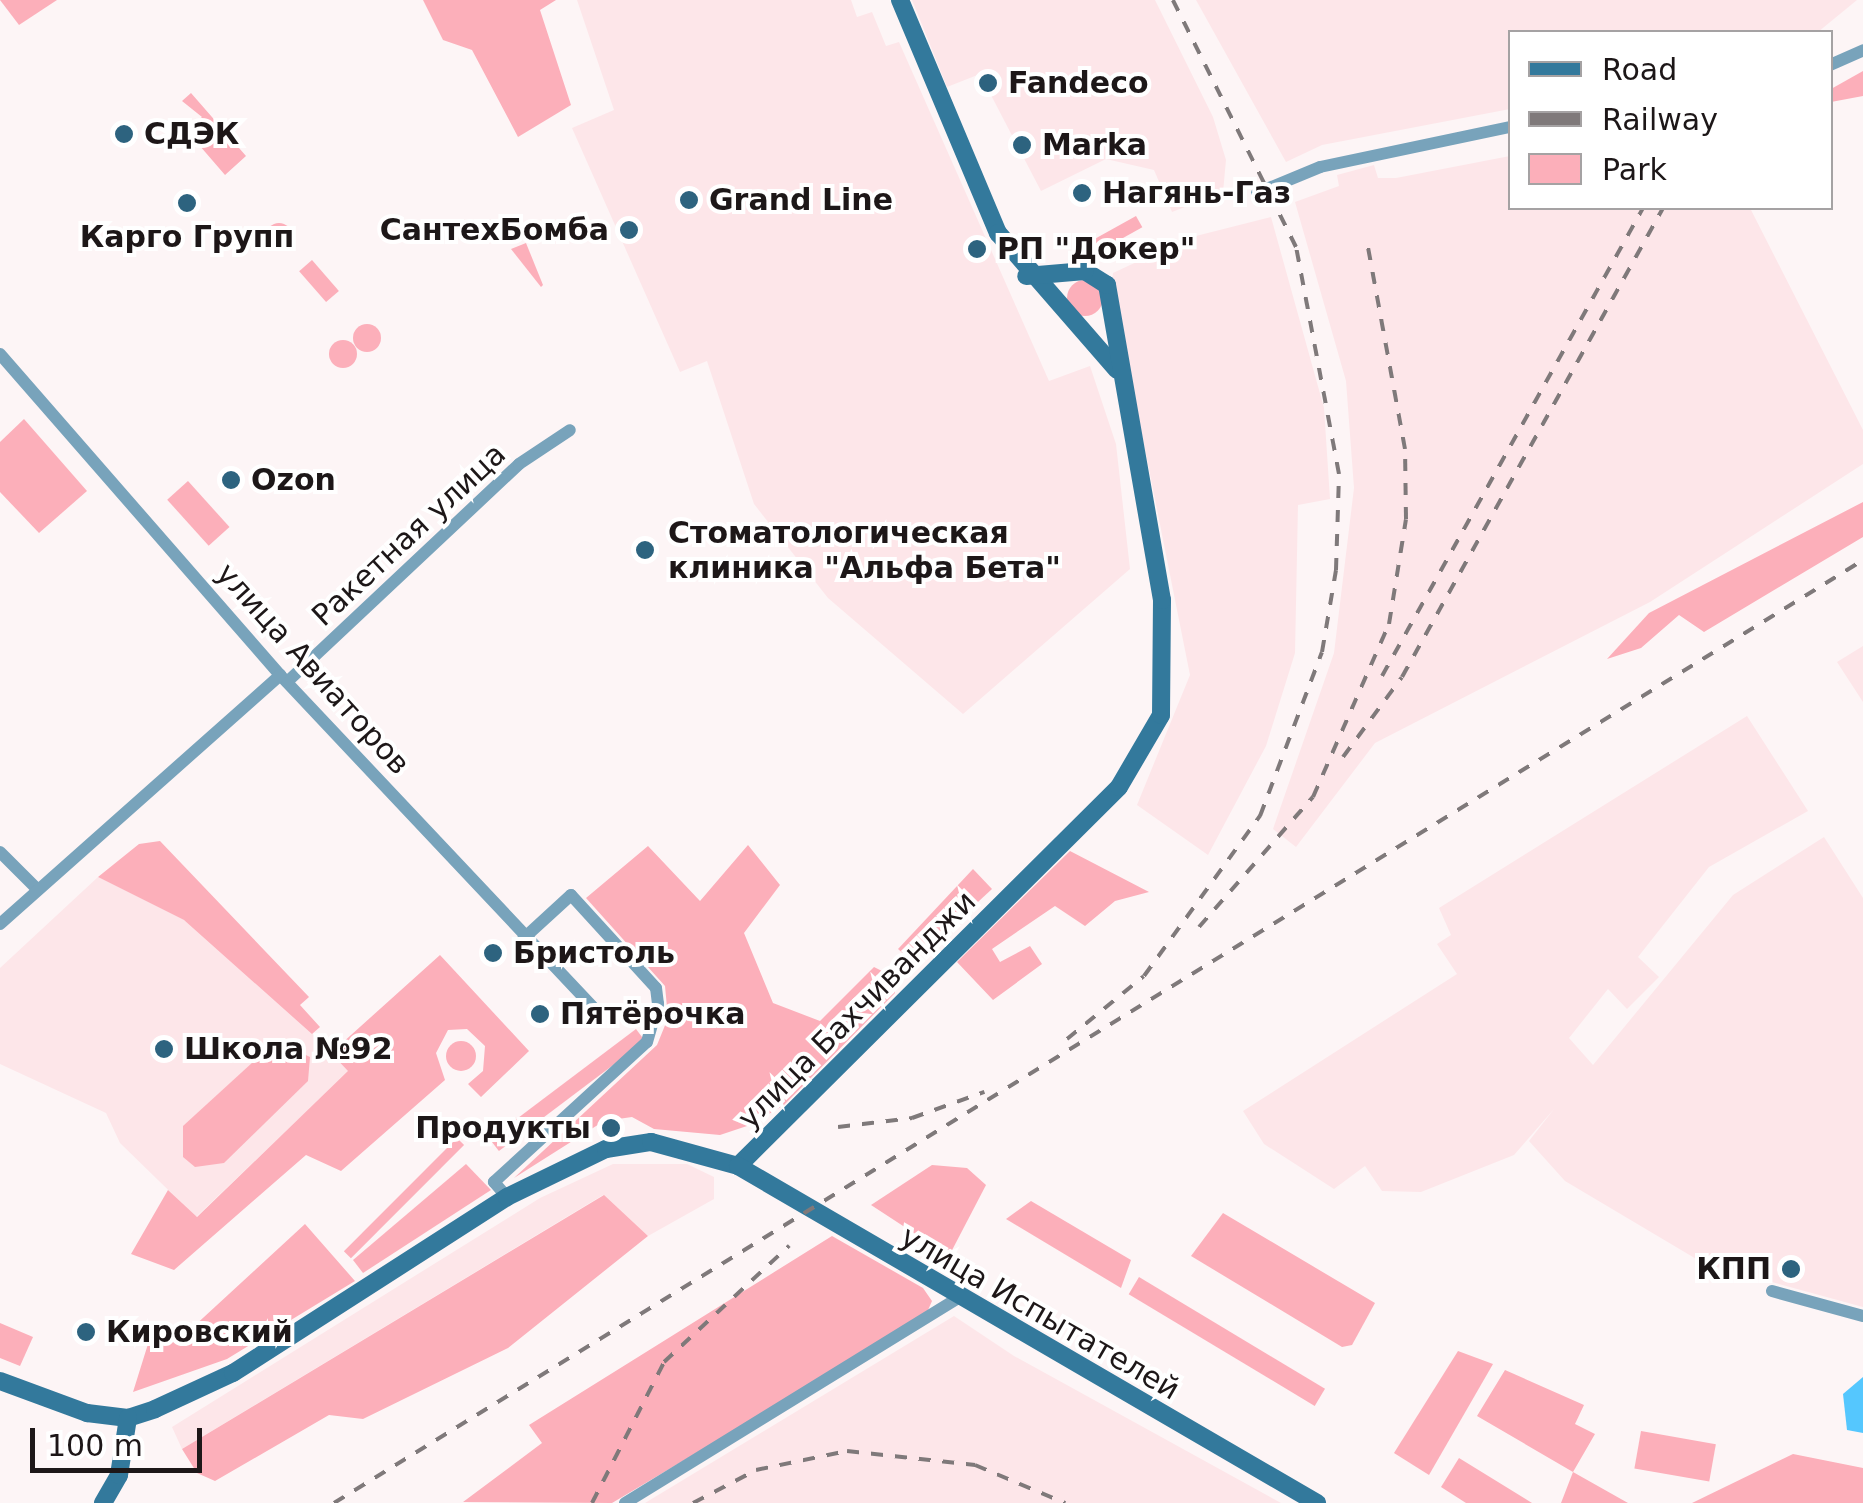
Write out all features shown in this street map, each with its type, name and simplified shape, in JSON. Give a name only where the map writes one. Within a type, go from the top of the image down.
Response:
[{"type":"main road","points":[[900,0],[984,206],[1026,276],[1118,370]]},
{"type":"main road","points":[[1026,276],[1101,277],[1109,305],[1090,323],[1071,319]]},
{"type":"main road","points":[[1056,304],[1061,277]]},
{"type":"main road","name":"улица Бахчиванджи","points":[[128,1418],[233,1373],[507,1197],[623,1143],[672,1144],[738,1166],[1143,754],[1160,715],[1166,641],[1109,305]]},
{"type":"main road","name":"улица Испытателей","points":[[738,1166],[958,1299],[1317,1503]]},
{"type":"main road","points":[[0,1381],[128,1418],[119,1475],[103,1503]]},
{"type":"street","points":[[1833,65],[1863,50]]},
{"type":"street","points":[[1257,194],[1320,167],[1508,127]]},
{"type":"street","name":"улица Авиаторов","points":[[0,354],[284,678],[523,940],[595,1009]]},
{"type":"street","name":"Ракетная улица","points":[[0,924],[36,888],[284,678],[519,464],[570,430]]},
{"type":"street","points":[[0,852],[36,888]]},
{"type":"street","points":[[507,1197],[494,1182],[647,1042],[658,1004],[656,988],[571,895],[523,940]]},
{"type":"street","points":[[1772,1291],[1863,1316]]},
{"type":"street","points":[[625,1503],[958,1299]]},
{"type":"shaded area","points":[[577,0],[851,0],[857,17],[872,12],[886,46],[899,42],[1049,381],[1090,366],[1116,444],[1130,569],[963,714],[828,598],[754,504],[707,361],[680,372],[572,128],[614,110]]},
{"type":"shaded area","points":[[912,0],[1155,0],[1213,117],[1226,160],[1223,192],[1172,212],[1154,170],[1106,159],[1041,191],[980,74],[947,87]]},
{"type":"shaded area","points":[[1196,0],[1857,0],[1820,30],[1508,30],[1508,109],[1322,145],[1286,162]]},
{"type":"shaded area","points":[[1508,156],[1508,210],[1751,210],[1863,430],[1863,464],[1650,602],[1375,743],[1296,847],[1273,829],[1334,653],[1354,488],[1346,381],[1295,202],[1339,186],[1337,175],[1374,165],[1378,178]]},
{"type":"shaded area","points":[[1271,217],[1324,408],[1330,499],[1298,505],[1295,653],[1266,746],[1208,855],[1137,805],[1190,675],[1112,284],[1113,273],[1188,238]]},
{"type":"shaded area","points":[[1863,646],[1863,702],[1837,662]]},
{"type":"shaded area","points":[[1747,716],[1808,811],[1709,867],[1638,957],[1659,977],[1627,1009],[1608,989],[1569,1038],[1593,1065],[1733,895],[1824,837],[1863,898],[1863,1307],[1703,1263],[1565,1181],[1529,1141],[1554,1109],[1514,1155],[1421,1192],[1382,1191],[1365,1166],[1334,1189],[1264,1144],[1243,1111],[1457,974],[1437,944],[1451,935],[1439,908]]},
{"type":"shaded area","name":"Школа №92","points":[[98,877],[184,920],[248,968],[349,1071],[196,1217],[120,1143],[106,1113],[0,1064],[0,968]]},
{"type":"shaded area","points":[[613,1164],[687,1164],[714,1177],[714,1199],[648,1236],[603,1195],[182,1449],[172,1427],[540,1198]]},
{"type":"shaded area","points":[[954,1316],[1014,1356],[1281,1503],[645,1503]]},
{"type":"green space","points":[[0,0],[57,0],[19,25]]},
{"type":"green space","points":[[423,0],[556,0],[540,10],[571,105],[518,137],[472,50],[443,40]]},
{"type":"green space","points":[[1863,71],[1863,96],[1833,102],[1833,88]]},
{"type":"green space","points":[[191,93],[246,156],[225,175],[187,131],[202,117],[182,101]]},
{"type":"green space","points":[[1136,216],[1142,227],[1081,261],[1075,250]]},
{"type":"green space","points":[[279,223],[288,227],[292,236],[288,245],[279,249],[270,245],[266,236],[270,227]]},
{"type":"green space","points":[[526,243],[543,285],[541,287],[511,249]]},
{"type":"green space","points":[[312,260],[339,291],[326,302],[299,271]]},
{"type":"green space","points":[[1085,280],[1098,285],[1103,298],[1098,311],[1085,316],[1072,311],[1067,298],[1072,285]]},
{"type":"green space","points":[[367,324],[377,328],[381,338],[377,348],[367,352],[357,348],[353,338],[357,328]]},
{"type":"green space","points":[[343,340],[353,344],[357,354],[353,364],[343,368],[333,364],[329,354],[333,344]]},
{"type":"green space","points":[[24,419],[87,491],[39,533],[0,492],[0,442]]},
{"type":"green space","points":[[188,481],[229,527],[209,546],[167,500]]},
{"type":"green space","points":[[1863,502],[1863,537],[1704,632],[1679,615],[1641,648],[1607,659],[1649,613]]},
{"type":"green space","points":[[160,841],[309,997],[300,1005],[320,1027],[312,1034],[184,920],[98,877],[139,844]]},
{"type":"green space","points":[[748,845],[780,885],[744,933],[773,1003],[820,1021],[874,967],[894,977],[895,993],[784,1105],[750,1125],[720,1135],[654,1129],[632,1117],[604,1121],[514,1178],[657,1045],[668,1018],[665,986],[586,898],[648,846],[700,901]]},
{"type":"green space","points":[[1070,851],[1149,892],[1115,901],[1085,926],[1055,906],[992,949],[1000,962],[1030,946],[1042,964],[993,1000],[957,962]]},
{"type":"green space","points":[[973,869],[992,889],[913,962],[898,949]]},
{"type":"green space","points":[[440,955],[529,1051],[481,1097],[468,1084],[483,1071],[485,1046],[467,1029],[448,1030],[436,1053],[445,1080],[341,1171],[306,1155],[174,1270],[131,1254],[168,1190],[197,1217],[348,1071],[331,1053]]},
{"type":"green space","points":[[636,1029],[645,1041],[499,1151],[490,1139]]},
{"type":"green space","points":[[276,1041],[310,1057],[308,1081],[224,1163],[195,1167],[183,1157],[183,1126]]},
{"type":"green space","points":[[461,1041],[471,1046],[476,1056],[471,1066],[461,1071],[451,1066],[446,1056],[451,1046]]},
{"type":"green space","points":[[457,1138],[464,1145],[351,1258],[344,1251]]},
{"type":"green space","points":[[466,1164],[491,1190],[363,1273],[353,1260]]},
{"type":"green space","points":[[932,1165],[967,1168],[986,1185],[949,1256],[871,1205]]},
{"type":"green space","points":[[604,1195],[648,1236],[508,1348],[363,1419],[329,1415],[215,1481],[197,1473],[182,1449]]},
{"type":"green space","points":[[1031,1201],[1131,1260],[1121,1288],[1006,1219]]},
{"type":"green space","points":[[1223,1213],[1375,1303],[1352,1345],[1342,1347],[1191,1256]]},
{"type":"green space","points":[[305,1224],[355,1281],[227,1359],[133,1392],[153,1328],[191,1329]]},
{"type":"green space","points":[[832,1236],[923,1288],[932,1301],[925,1317],[612,1503],[463,1502],[542,1443],[529,1425]]},
{"type":"green space","points":[[1139,1277],[1325,1389],[1315,1406],[1129,1294]]},
{"type":"green space","points":[[0,1323],[33,1337],[20,1366],[0,1358]]},
{"type":"green space","points":[[1458,1351],[1493,1364],[1429,1475],[1394,1453]]},
{"type":"green space","points":[[1505,1370],[1584,1405],[1575,1424],[1595,1434],[1573,1472],[1477,1416]]},
{"type":"green space","points":[[1641,1431],[1716,1444],[1709,1482],[1634,1468]]},
{"type":"green space","points":[[1793,1454],[1863,1468],[1863,1503],[1692,1503]]},
{"type":"green space","points":[[1459,1458],[1532,1503],[1466,1503],[1441,1487]]},
{"type":"green space","points":[[1573,1472],[1628,1503],[1561,1503]]},
{"type":"water","points":[[1863,1377],[1863,1433],[1847,1430],[1843,1394]]},
{"type":"railway","points":[[1067,1039],[1144,976],[1260,816],[1322,652],[1336,570],[1339,474],[1296,247],[1173,0]]},
{"type":"railway","points":[[1382,676],[1642,210]]},
{"type":"railway","points":[[1343,757],[1402,677],[1662,210]]},
{"type":"railway","points":[[1199,927],[1313,797],[1389,624],[1406,519],[1405,449],[1367,242]]},
{"type":"railway","points":[[334,1503],[1863,560]]},
{"type":"railway","points":[[838,1127],[912,1118],[984,1092]]},
{"type":"railway","points":[[592,1503],[664,1362],[789,1246]]},
{"type":"railway","points":[[693,1503],[756,1470],[847,1451],[975,1465],[1065,1503]]},
{"type":"place","name":"Fandeco","points":[[988,83]]},
{"type":"place","name":"СДЭК","points":[[124,134]]},
{"type":"place","name":"Marka","points":[[1022,145]]},
{"type":"place","name":"Нагянь-Газ","points":[[1082,193]]},
{"type":"place","name":"Grand Line","points":[[689,200]]},
{"type":"place","name":"Карго Групп","points":[[187,203]]},
{"type":"place","name":"СантехБомба","points":[[629,230]]},
{"type":"place","name":"РП \"Докер\"","points":[[977,249]]},
{"type":"place","name":"Ozon","points":[[231,480]]},
{"type":"place","name":"Стоматологическая клиника \"Альфа Бета\"","points":[[645,550]]},
{"type":"place","name":"Бристоль","points":[[493,953]]},
{"type":"place","name":"Пятёрочка","points":[[540,1014]]},
{"type":"place","name":"Школа №92","points":[[164,1049]]},
{"type":"place","name":"Продукты","points":[[611,1128]]},
{"type":"place","name":"КПП","points":[[1791,1269]]},
{"type":"place","name":"Кировский","points":[[86,1332]]}]
